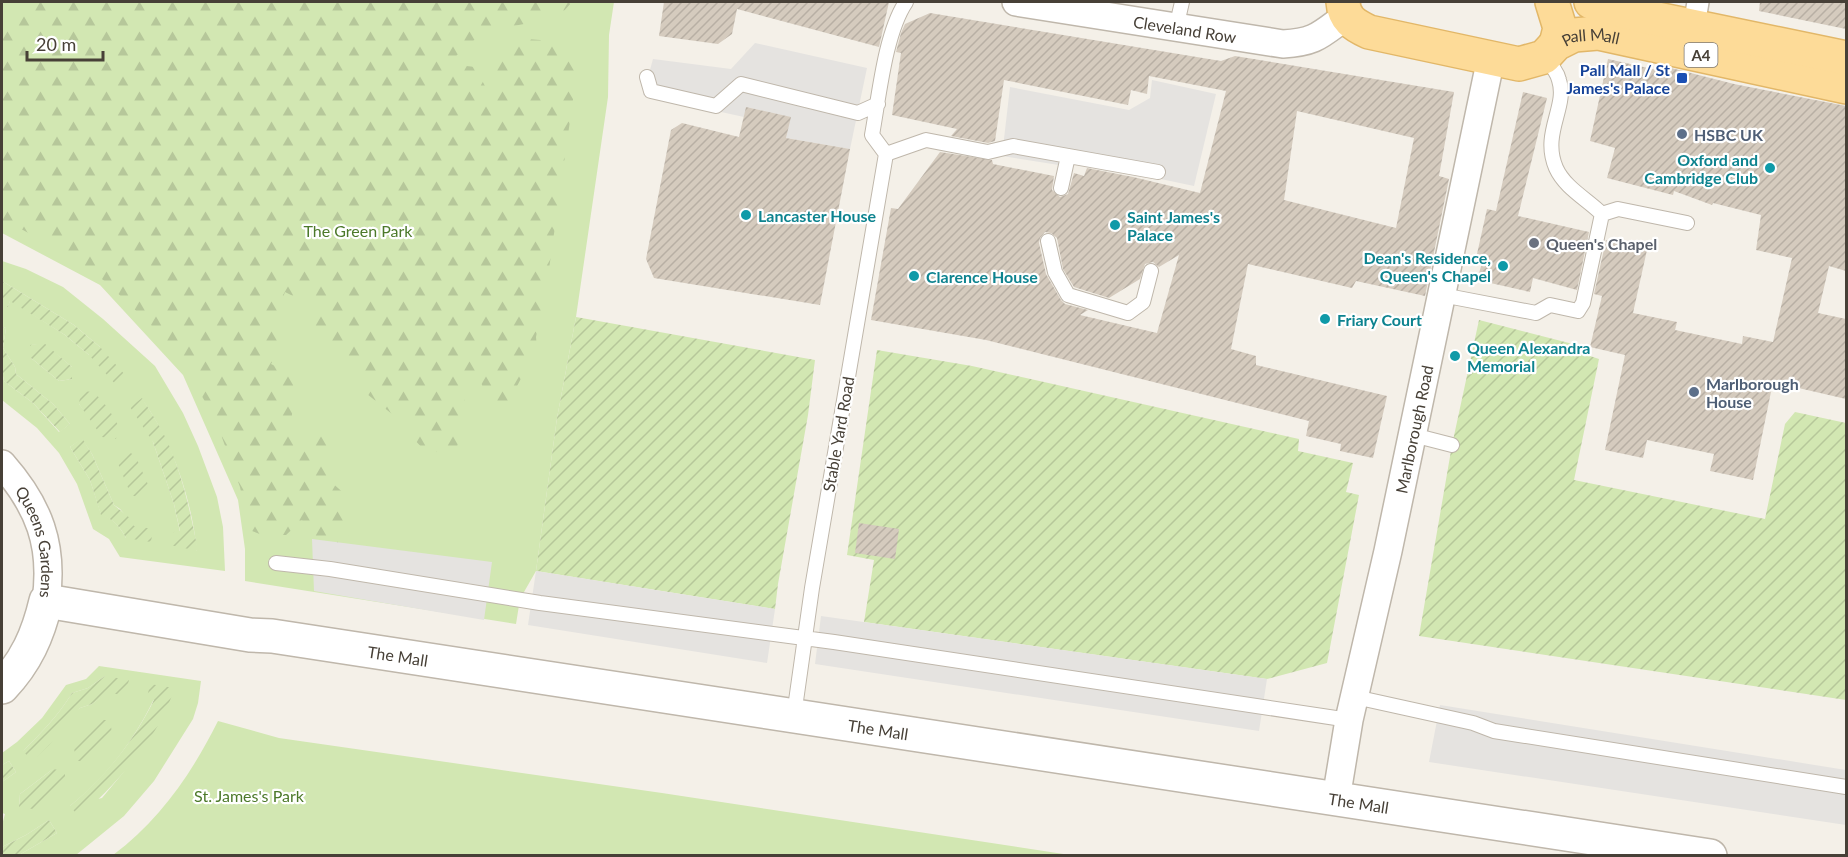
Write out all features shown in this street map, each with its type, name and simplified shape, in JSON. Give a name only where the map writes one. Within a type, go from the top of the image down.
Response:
[{"type":"main road","points":[[1550,50],[1560,28],[1552,2]]},
{"type":"main road","name":"Pall Mall","points":[[1591,2],[1638,15],[1696,14],[1846,58]]},
{"type":"main road","name":"Pall Mall","points":[[1345,9],[1354,25],[1369,32],[1519,64],[1574,36],[1598,33],[1846,87]]},
{"type":"street","name":"Cleveland Row","points":[[1016,2],[1283,44],[1305,43],[1324,33],[1345,9]]},
{"type":"street","name":"Marlborough Road","points":[[1336,800],[1352,708],[1413,435],[1491,58]]},
{"type":"street","name":"Queens Gardens","points":[[2,464],[32,503],[41,528],[50,575],[40,626],[27,656],[2,687]]},
{"type":"street","name":"The Mall","points":[[46,601],[250,635],[272,636],[1336,800],[1710,855]]},
{"type":"lane","points":[[906,2],[897,15],[891,33],[873,135],[886,154],[926,140],[988,152],[1013,146],[1158,172]]},
{"type":"lane","points":[[1176,28],[1182,2]]},
{"type":"lane","points":[[1550,50],[1561,89],[1550,140],[1557,170],[1569,186],[1602,214]]},
{"type":"lane","points":[[647,78],[651,91],[716,106],[741,84],[858,112],[878,104]]},
{"type":"lane","name":"Stable Yard Road","points":[[794,715],[804,639],[886,154]]},
{"type":"lane","points":[[1060,188],[1068,156]]},
{"type":"lane","points":[[1602,214],[1617,209],[1686,223]]},
{"type":"lane","points":[[1442,295],[1536,313],[1550,305],[1578,311],[1582,303],[1602,214]]},
{"type":"lane","points":[[1048,241],[1055,272],[1068,295],[1128,313],[1143,302],[1151,271]]},
{"type":"lane","points":[[1413,435],[1452,445]]},
{"type":"lane","points":[[276,563],[330,569],[540,603],[804,639],[1473,723],[1494,731],[1846,787]]},
{"type":"green space","name":"The Green Park","points":[[2,2],[614,2],[609,35],[608,97],[576,317],[557,418],[536,571],[520,599],[516,624],[245,581],[245,549],[238,500],[183,375],[100,285],[2,233]]},
{"type":"green space","name":"The Green Park","points":[[34,2],[572,2],[563,12],[553,9],[540,21],[492,30],[466,45],[445,69],[458,65],[475,67],[486,88],[494,92],[492,70],[513,38],[581,43],[549,269],[536,337],[537,348],[516,388],[512,408],[491,410],[478,374],[468,380],[464,396],[466,418],[456,450],[427,453],[411,436],[410,423],[406,415],[392,414],[367,394],[369,374],[350,364],[313,331],[314,305],[311,293],[299,299],[285,292],[278,311],[281,346],[271,364],[294,375],[293,434],[331,437],[329,480],[348,497],[349,543],[333,553],[309,544],[309,535],[302,520],[286,535],[262,535],[252,531],[247,520],[240,487],[216,421],[182,361],[154,328],[107,283],[79,261],[2,221],[2,15],[6,12],[29,12]]},
{"type":"green space","points":[[2,261],[26,269],[63,287],[155,366],[183,413],[217,497],[223,527],[225,571],[120,557],[109,539],[93,529],[77,484],[59,453],[37,428],[2,400],[2,371],[4,381],[33,403],[59,432],[70,424],[53,404],[16,374],[15,367],[3,348],[6,328],[2,327],[2,307],[8,307],[10,300],[65,335],[89,355],[100,347],[74,325],[2,281]],"holes":[[[44,344],[72,367],[72,379],[59,381],[31,358],[31,345]],[[94,392],[91,419],[79,404]],[[142,399],[163,434],[179,471],[190,511],[197,551],[180,532],[174,504],[153,442]],[[82,439],[92,454],[114,505],[134,526],[126,538],[110,518],[101,514],[90,480],[70,447]]]},
{"type":"green space","points":[[2,281],[74,325],[100,347],[127,377],[117,386],[89,355],[65,335],[10,301],[8,307],[2,307]]},
{"type":"green space","points":[[576,317],[815,360],[808,415],[775,609],[536,571],[557,418]]},
{"type":"green space","points":[[1479,320],[1569,343],[1581,353],[1599,359],[1574,480],[1765,519],[1785,424],[1795,412],[1846,423],[1846,700],[1419,636],[1452,445]]},
{"type":"green space","points":[[2,327],[6,328],[3,348],[15,367],[16,374],[53,404],[70,424],[60,432],[33,403],[4,381]]},
{"type":"green space","points":[[44,343],[72,367],[72,379],[59,381],[31,358],[30,345]]},
{"type":"green space","points":[[877,350],[972,366],[1299,439],[1298,451],[1353,463],[1346,492],[1359,495],[1327,663],[1267,679],[864,622],[874,560],[847,555]]},
{"type":"green space","points":[[81,391],[94,392],[108,408],[118,425],[116,439],[102,437],[79,404]]},
{"type":"green space","points":[[142,398],[162,431],[178,469],[198,551],[170,545],[174,532],[180,531],[174,504],[153,442],[130,407]]},
{"type":"green space","points":[[82,438],[92,454],[114,505],[131,519],[134,526],[153,529],[151,542],[126,538],[116,524],[101,515],[90,480],[70,447]]},
{"type":"green space","points":[[123,450],[135,455],[150,489],[144,499],[131,495],[117,461]]},
{"type":"green space","points":[[99,666],[201,681],[193,719],[154,781],[124,816],[76,855],[19,855],[57,833],[49,820],[2,847],[2,825],[5,814],[2,813],[2,782],[16,772],[9,761],[2,765],[2,753],[42,718],[66,685],[86,679]],"holes":[[[105,676],[108,692],[92,704],[80,708],[23,751],[56,716],[72,693],[88,688]],[[154,699],[142,748],[102,798],[70,806],[96,783],[118,757]],[[53,769],[19,807],[20,794]]]},
{"type":"green space","points":[[105,676],[129,680],[125,695],[108,693],[92,704],[80,708],[49,745],[32,761],[23,751],[56,716],[72,693],[88,688]]},
{"type":"green space","points":[[150,684],[174,688],[159,723],[122,775],[79,817],[70,806],[95,783],[128,744],[154,700],[147,698]]},
{"type":"green space","points":[[97,720],[110,720],[112,733],[89,761],[76,761],[74,748]]},
{"type":"green space","name":"St. James's Park","points":[[218,721],[279,738],[1070,855],[113,855],[146,827],[160,811],[186,777]]},
{"type":"green space","points":[[9,761],[16,772],[2,782],[2,765]]},
{"type":"green space","points":[[53,769],[65,771],[65,783],[33,809],[19,807],[20,794]]},
{"type":"green space","points":[[49,820],[57,833],[19,855],[2,855],[2,847]]},
{"type":"shaded area","points":[[755,43],[867,68],[850,149],[786,138],[790,117],[746,107],[744,117],[643,95],[653,59],[731,69]]},
{"type":"shaded area","points":[[1152,80],[1216,94],[1194,186],[1085,163],[1065,166],[1002,156],[1010,87],[1129,110],[1150,98]]},
{"type":"shaded area","points":[[312,539],[492,562],[484,620],[314,591]]},
{"type":"shaded area","points":[[536,571],[775,609],[767,663],[528,625]]},
{"type":"shaded area","points":[[821,616],[1267,679],[1259,731],[815,664]]},
{"type":"shaded area","points":[[1440,705],[1846,770],[1846,825],[1429,762]]},
{"type":"building","points":[[664,2],[889,2],[879,47],[737,9],[732,34],[718,44],[659,36]]},
{"type":"building","points":[[1760,2],[1846,2],[1846,29],[1759,11]]},
{"type":"building","name":"Saint James's Palace","points":[[930,13],[1221,61],[1235,56],[1454,92],[1439,176],[1449,179],[1425,296],[1356,281],[1352,288],[1248,264],[1231,349],[1256,356],[1256,365],[1387,396],[1373,458],[1340,451],[1341,444],[1306,436],[1309,421],[986,340],[871,320],[891,208],[898,209],[940,152],[992,160],[993,164],[1054,176],[1052,190],[1060,197],[1068,194],[1074,173],[1084,176],[1087,168],[1200,193],[1226,91],[1149,76],[1147,94],[1131,90],[1128,105],[1004,80],[995,141],[988,143],[951,136],[957,129],[892,115],[901,53],[896,52],[905,24]],"holes":[[[1297,111],[1414,138],[1396,228],[1284,200]],[[1045,232],[1057,238],[1063,269],[1074,287],[1109,298],[1140,279],[1145,264],[1153,262],[1159,267],[1179,255],[1157,333],[1080,315],[1088,310],[1065,304],[1046,274],[1039,243]]]},
{"type":"building","points":[[1608,59],[1670,73],[1671,68],[1734,84],[1846,106],[1846,271],[1829,266],[1818,313],[1846,319],[1846,399],[1773,382],[1753,480],[1710,471],[1714,454],[1647,440],[1643,458],[1605,450],[1625,355],[1590,347],[1602,296],[1594,294],[1606,240],[1647,250],[1633,313],[1677,322],[1675,330],[1742,344],[1743,336],[1773,342],[1792,258],[1756,250],[1761,215],[1713,203],[1712,205],[1674,191],[1673,195],[1607,178],[1615,148],[1590,141]]},
{"type":"building","points":[[1523,92],[1547,98],[1518,216],[1589,232],[1577,290],[1533,278],[1530,292],[1477,280],[1484,256],[1477,254],[1487,209],[1496,211]]},
{"type":"building","name":"Lancaster House","points":[[746,107],[791,117],[786,138],[850,149],[820,305],[654,278],[646,259],[671,130],[682,123],[739,137]]},
{"type":"building","points":[[859,523],[899,529],[895,559],[855,553]]},
{"type":"place","name":"Pall Mall / St James's Palace","points":[[1682,78]]},
{"type":"place","name":"HSBC UK","points":[[1682,134]]},
{"type":"place","name":"Oxford and Cambridge Club","points":[[1770,168]]},
{"type":"place","name":"Lancaster House","points":[[746,215]]},
{"type":"place","name":"Saint James's Palace","points":[[1115,225]]},
{"type":"place","name":"Queen's Chapel","points":[[1534,243]]},
{"type":"place","name":"Dean's Residence, Queen's Chapel","points":[[1503,266]]},
{"type":"place","name":"Clarence House","points":[[914,276]]},
{"type":"place","name":"Friary Court","points":[[1325,319]]},
{"type":"place","name":"Queen Alexandra Memorial","points":[[1455,356]]},
{"type":"place","name":"Marlborough House","points":[[1694,392]]}]
